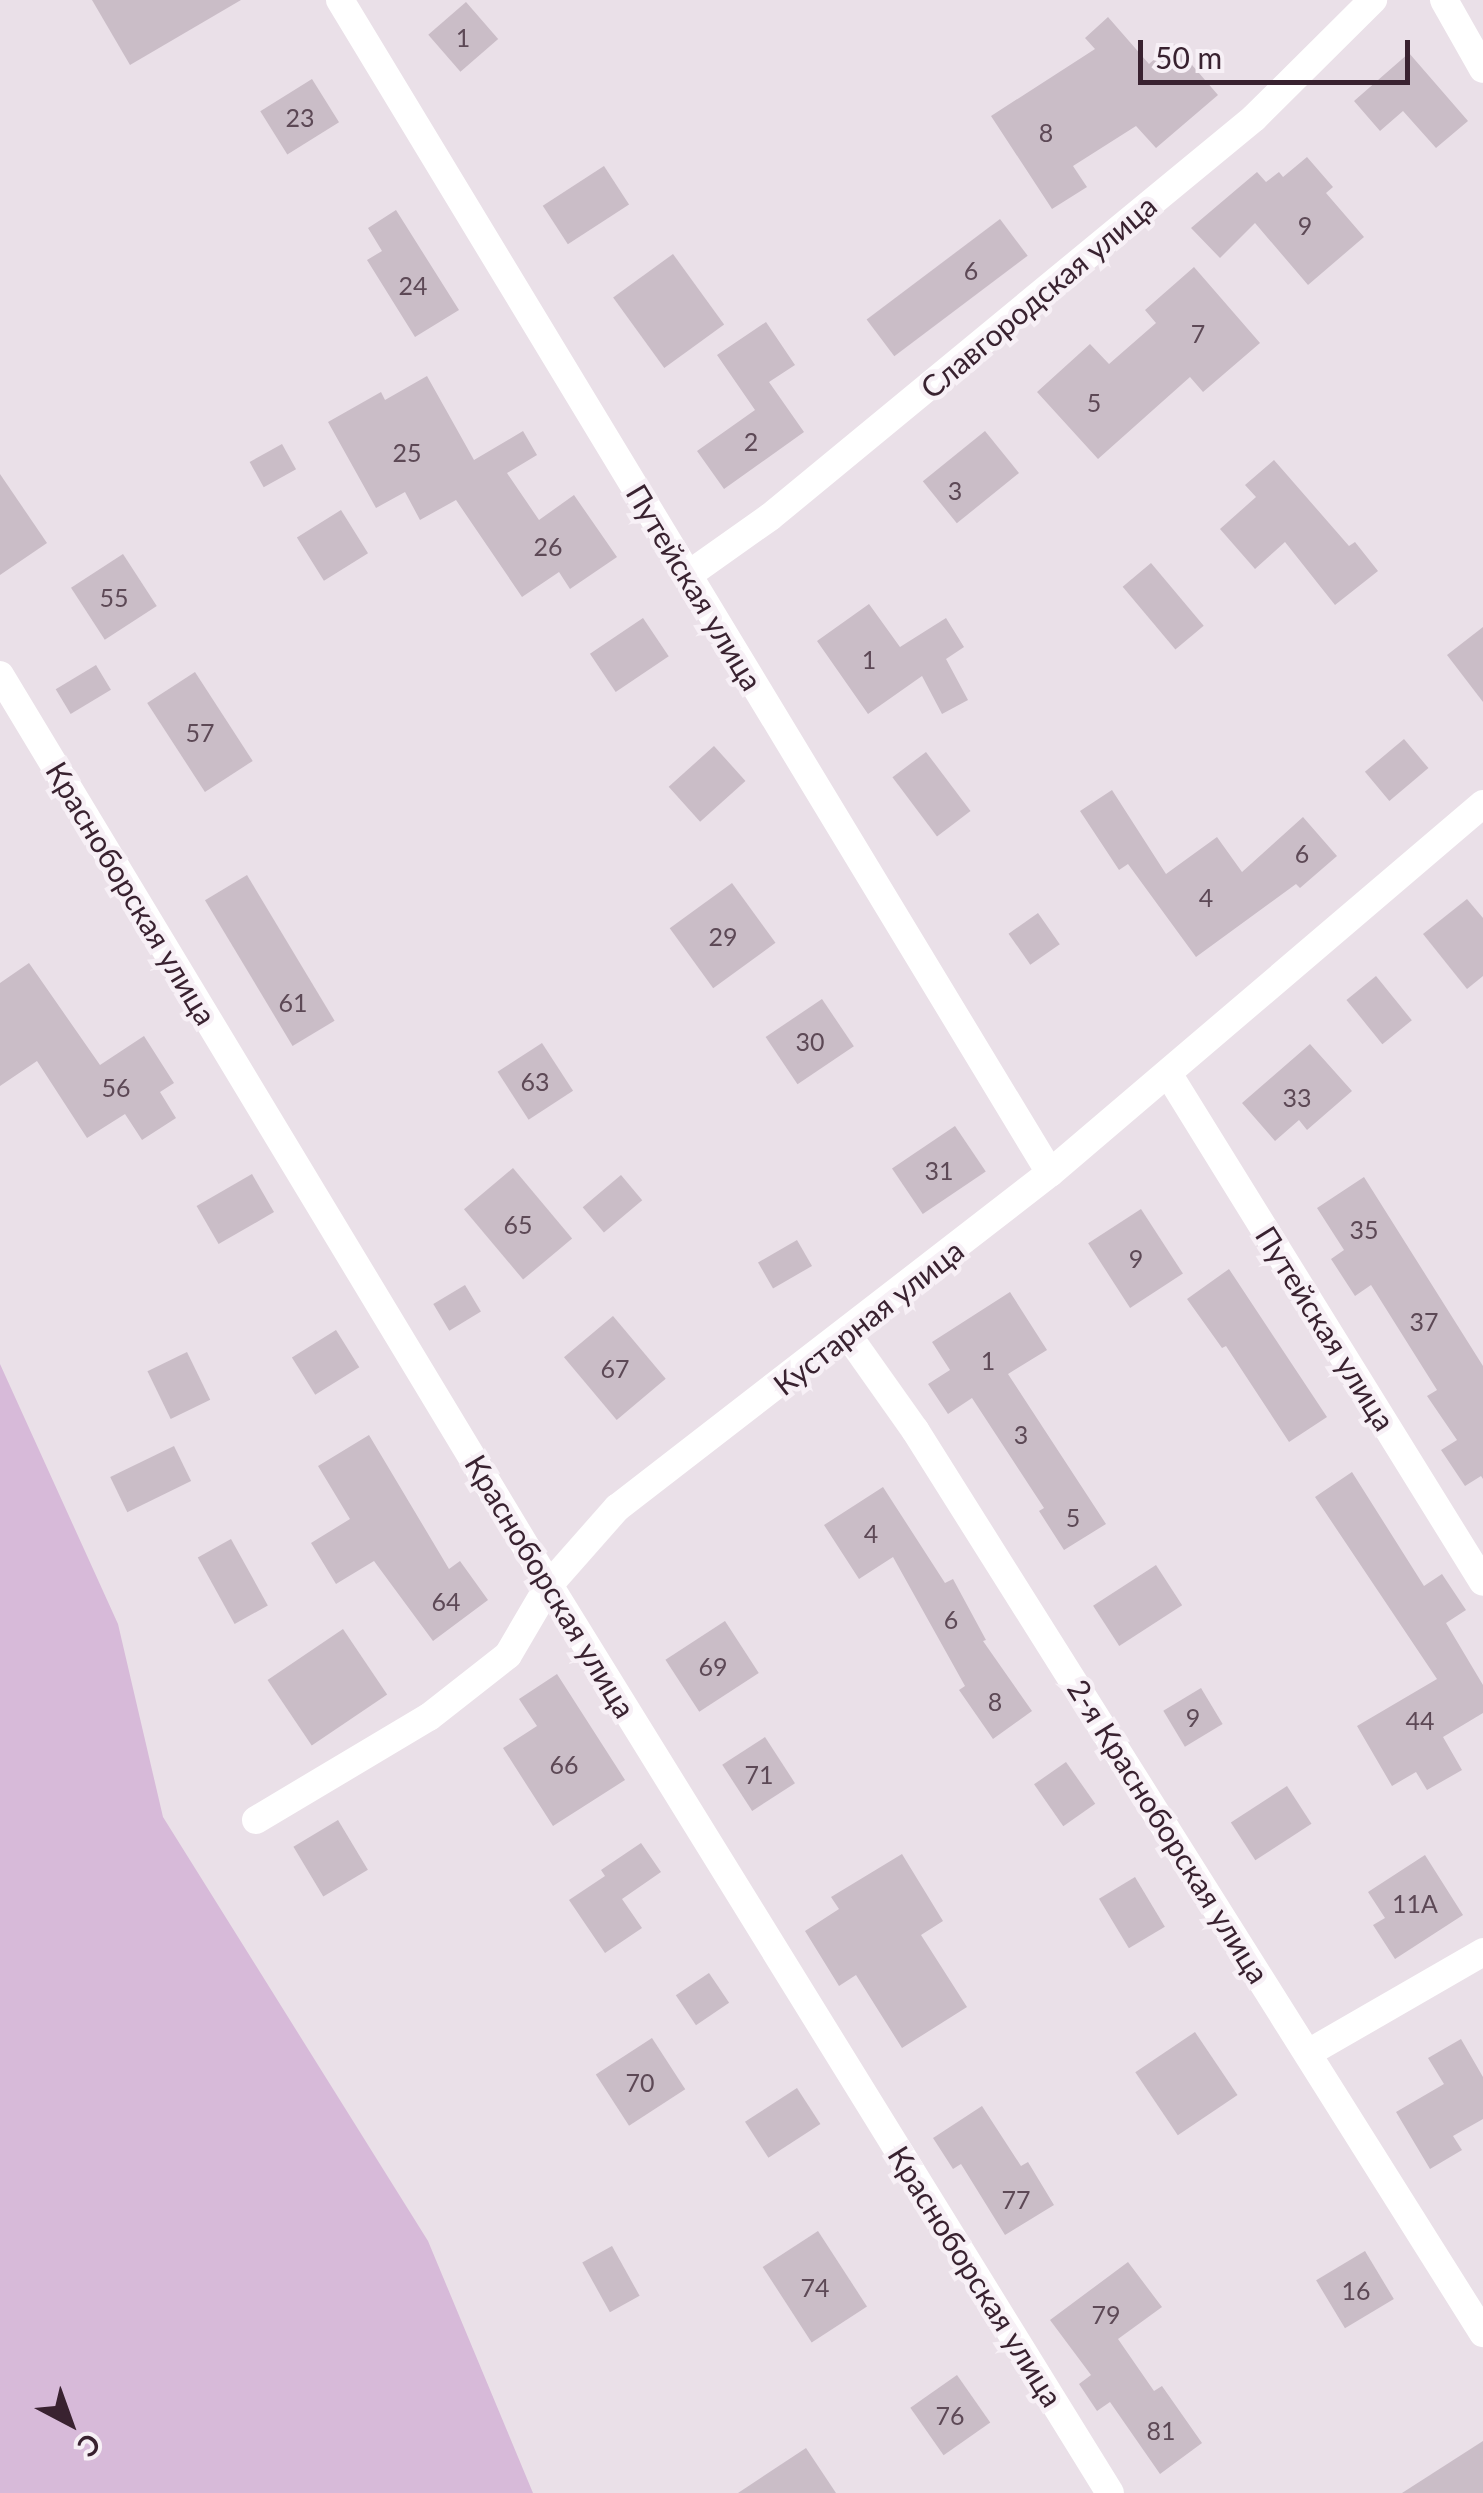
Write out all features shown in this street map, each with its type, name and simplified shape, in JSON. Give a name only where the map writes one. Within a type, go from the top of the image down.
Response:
[{"type":"street","name":"Путейская улица","points":[[340,0],[1050,1174]]},
{"type":"street","name":"Славгородская улица","points":[[688,575],[770,517],[1254,118],[1373,0]]},
{"type":"street","points":[[1444,0],[1483,69]]},
{"type":"street","name":"Красноборская улица","points":[[0,675],[549,1585],[1110,2493]]},
{"type":"street","name":"Кустарная улица","points":[[256,1820],[429,1717],[508,1655],[549,1585],[617,1508],[848,1334],[1050,1174],[1480,813]]},
{"type":"street","name":"Путейская улица","points":[[1169,1075],[1483,1582]]},
{"type":"street","name":"2-я Красноборская улица","points":[[848,1334],[916,1430],[1483,2333]]},
{"type":"street","points":[[1310,2052],[1483,1952]]},
{"type":"shaded area","points":[[0,1364],[118,1624],[163,1817],[428,2241],[533,2493],[0,2493]]},
{"type":"building","points":[[92,0],[241,0],[130,65]]},
{"type":"building","points":[[466,2],[498,39],[460,72],[428,35]]},
{"type":"building","points":[[1108,17],[1149,64],[1173,43],[1218,95],[1156,148],[1136,126],[1073,166],[1087,187],[1052,209],[991,116],[1095,49],[1085,38]]},
{"type":"building","points":[[1409,53],[1468,121],[1436,148],[1403,111],[1380,131],[1354,101]]},
{"type":"building","points":[[312,79],[339,122],[287,155],[260,111]]},
{"type":"building","points":[[1307,157],[1333,187],[1326,193],[1364,237],[1308,285],[1255,223],[1220,258],[1191,228],[1257,172],[1266,182],[1279,172],[1283,177]]},
{"type":"building","points":[[604,166],[629,205],[568,244],[543,206]]},
{"type":"building","points":[[396,210],[459,310],[415,337],[367,260],[382,251],[368,228]]},
{"type":"building","points":[[1000,219],[1028,256],[894,356],[867,320]]},
{"type":"building","points":[[673,254],[724,324],[664,368],[613,297]]},
{"type":"building","points":[[1194,267],[1260,343],[1203,392],[1190,377],[1098,459],[1037,392],[1090,344],[1109,364],[1156,323],[1145,310]]},
{"type":"building","points":[[766,322],[795,365],[769,382],[804,432],[724,489],[697,451],[755,410],[717,355]]},
{"type":"building","points":[[427,376],[474,460],[523,431],[537,455],[507,473],[539,520],[574,495],[617,557],[570,589],[559,572],[522,597],[456,500],[420,520],[405,492],[376,508],[328,422],[381,392],[385,400]]},
{"type":"building","points":[[985,431],[1019,473],[957,523],[923,481]]},
{"type":"building","points":[[282,444],[296,469],[264,487],[250,462]]},
{"type":"building","points":[[1274,460],[1349,546],[1355,542],[1378,571],[1335,605],[1285,542],[1255,569],[1220,529],[1256,497],[1245,485]]},
{"type":"building","points":[[0,474],[47,543],[0,575]]},
{"type":"building","points":[[341,510],[368,553],[324,581],[297,538]]},
{"type":"building","points":[[123,554],[157,606],[105,640],[71,588]]},
{"type":"building","points":[[1151,563],[1204,626],[1175,650],[1123,587]]},
{"type":"building","points":[[869,604],[900,647],[946,618],[964,647],[946,659],[968,700],[942,714],[922,676],[868,714],[817,641]]},
{"type":"building","points":[[643,618],[669,656],[616,692],[590,654]]},
{"type":"building","points":[[1483,627],[1483,702],[1447,655]]},
{"type":"building","points":[[96,665],[111,690],[71,714],[56,689]]},
{"type":"building","points":[[195,672],[253,761],[205,792],[147,703]]},
{"type":"building","points":[[1404,739],[1428,768],[1389,801],[1365,772]]},
{"type":"building","points":[[714,746],[745,781],[700,822],[669,787]]},
{"type":"building","points":[[926,752],[971,811],[937,836],[892,777]]},
{"type":"building","points":[[1112,790],[1166,874],[1217,837],[1242,872],[1303,817],[1337,856],[1300,888],[1296,884],[1196,957],[1128,864],[1119,870],[1080,811]]},
{"type":"building","points":[[247,875],[335,1021],[293,1046],[205,900]]},
{"type":"building","points":[[732,883],[775,943],[713,988],[670,928]]},
{"type":"building","points":[[1467,899],[1483,918],[1483,976],[1467,989],[1423,934]]},
{"type":"building","points":[[1038,913],[1060,944],[1030,965],[1009,934]]},
{"type":"building","points":[[29,963],[100,1065],[144,1036],[174,1083],[160,1092],[176,1118],[142,1140],[125,1114],[87,1138],[37,1061],[0,1086],[0,983]]},
{"type":"building","points":[[1376,976],[1412,1020],[1382,1044],[1346,1000]]},
{"type":"building","points":[[822,999],[854,1046],[797,1084],[766,1037]]},
{"type":"building","points":[[542,1043],[573,1091],[529,1120],[498,1072]]},
{"type":"building","points":[[1310,1044],[1352,1091],[1307,1130],[1299,1120],[1275,1141],[1242,1103]]},
{"type":"building","points":[[955,1126],[986,1172],[923,1214],[892,1168]]},
{"type":"building","points":[[513,1168],[572,1238],[523,1280],[464,1209]]},
{"type":"building","points":[[252,1174],[274,1212],[219,1244],[197,1206]]},
{"type":"building","points":[[621,1175],[642,1200],[604,1232],[583,1207]]},
{"type":"building","points":[[1364,1177],[1483,1366],[1483,1479],[1481,1476],[1465,1486],[1441,1450],[1457,1440],[1427,1396],[1437,1390],[1371,1285],[1355,1296],[1331,1259],[1344,1250],[1317,1208]]},
{"type":"building","points":[[1141,1209],[1183,1274],[1130,1308],[1088,1243]]},
{"type":"building","points":[[797,1240],[812,1266],[773,1288],[758,1262]]},
{"type":"building","points":[[1229,1269],[1327,1417],[1289,1442],[1226,1346],[1222,1348],[1187,1299]]},
{"type":"building","points":[[465,1285],[481,1312],[449,1331],[433,1304]]},
{"type":"building","points":[[1010,1292],[1047,1350],[1008,1374],[1106,1524],[1064,1550],[1039,1511],[1044,1508],[972,1398],[948,1414],[928,1384],[950,1370],[932,1342]]},
{"type":"building","points":[[613,1316],[666,1379],[617,1420],[564,1357]]},
{"type":"building","points":[[336,1330],[359,1367],[315,1395],[292,1358]]},
{"type":"building","points":[[187,1352],[210,1400],[171,1419],[147,1371]]},
{"type":"building","points":[[369,1435],[449,1569],[460,1561],[488,1600],[433,1641],[374,1561],[336,1584],[311,1543],[350,1519],[318,1466]]},
{"type":"building","points":[[174,1446],[191,1481],[127,1512],[110,1477]]},
{"type":"building","points":[[1352,1472],[1424,1586],[1442,1574],[1466,1610],[1446,1623],[1483,1685],[1483,1713],[1443,1737],[1462,1770],[1427,1790],[1416,1772],[1392,1786],[1357,1726],[1437,1679],[1315,1497]]},
{"type":"building","points":[[883,1487],[945,1583],[953,1579],[986,1640],[983,1641],[1032,1711],[993,1739],[959,1690],[965,1686],[893,1557],[859,1579],[824,1525]]},
{"type":"building","points":[[231,1539],[268,1605],[235,1624],[198,1557]]},
{"type":"building","points":[[1156,1565],[1182,1605],[1119,1646],[1093,1606]]},
{"type":"building","points":[[725,1621],[759,1673],[699,1712],[665,1660]]},
{"type":"building","points":[[343,1629],[387,1694],[312,1745],[268,1680]]},
{"type":"building","points":[[557,1674],[625,1780],[553,1826],[503,1748],[537,1726],[519,1699]]},
{"type":"building","points":[[1201,1688],[1223,1724],[1185,1747],[1163,1711]]},
{"type":"building","points":[[765,1737],[795,1783],[752,1811],[722,1765]]},
{"type":"building","points":[[1066,1762],[1095,1804],[1063,1826],[1034,1784]]},
{"type":"building","points":[[1287,1786],[1312,1824],[1255,1860],[1231,1822]]},
{"type":"building","points":[[338,1820],[368,1870],[323,1896],[293,1847]]},
{"type":"building","points":[[641,1843],[661,1872],[622,1899],[642,1928],[605,1953],[569,1900],[605,1876],[601,1870]]},
{"type":"building","points":[[902,1854],[943,1921],[921,1935],[967,2007],[902,2048],[856,1975],[839,1986],[805,1931],[839,1909],[831,1897]]},
{"type":"building","points":[[1425,1855],[1463,1915],[1395,1959],[1373,1925],[1385,1918],[1368,1892]]},
{"type":"building","points":[[1135,1877],[1165,1927],[1129,1948],[1099,1899]]},
{"type":"building","points":[[709,1973],[729,2003],[696,2025],[676,1995]]},
{"type":"building","points":[[1195,2032],[1237,2095],[1178,2135],[1135,2072]]},
{"type":"building","points":[[652,2038],[685,2089],[629,2126],[596,2074]]},
{"type":"building","points":[[1461,2039],[1483,2077],[1483,2119],[1453,2136],[1462,2150],[1430,2169],[1396,2112],[1444,2084],[1428,2058]]},
{"type":"building","points":[[797,2088],[820,2124],[768,2158],[745,2122]]},
{"type":"building","points":[[982,2106],[1021,2166],[1028,2162],[1054,2205],[1005,2235],[961,2164],[953,2169],[933,2138]]},
{"type":"building","points":[[818,2231],[867,2306],[812,2342],[763,2267]]},
{"type":"building","points":[[612,2246],[640,2296],[610,2312],[582,2262]]},
{"type":"building","points":[[1365,2251],[1394,2299],[1345,2328],[1316,2280]]},
{"type":"building","points":[[1128,2262],[1162,2307],[1118,2339],[1154,2391],[1162,2386],[1202,2443],[1160,2474],[1110,2402],[1097,2411],[1079,2384],[1091,2375],[1050,2320]]},
{"type":"building","points":[[957,2375],[990,2423],[944,2455],[910,2408]]},
{"type":"building","points":[[1483,2441],[1483,2493],[1402,2493]]},
{"type":"building","points":[[806,2448],[836,2493],[738,2493]]}]
